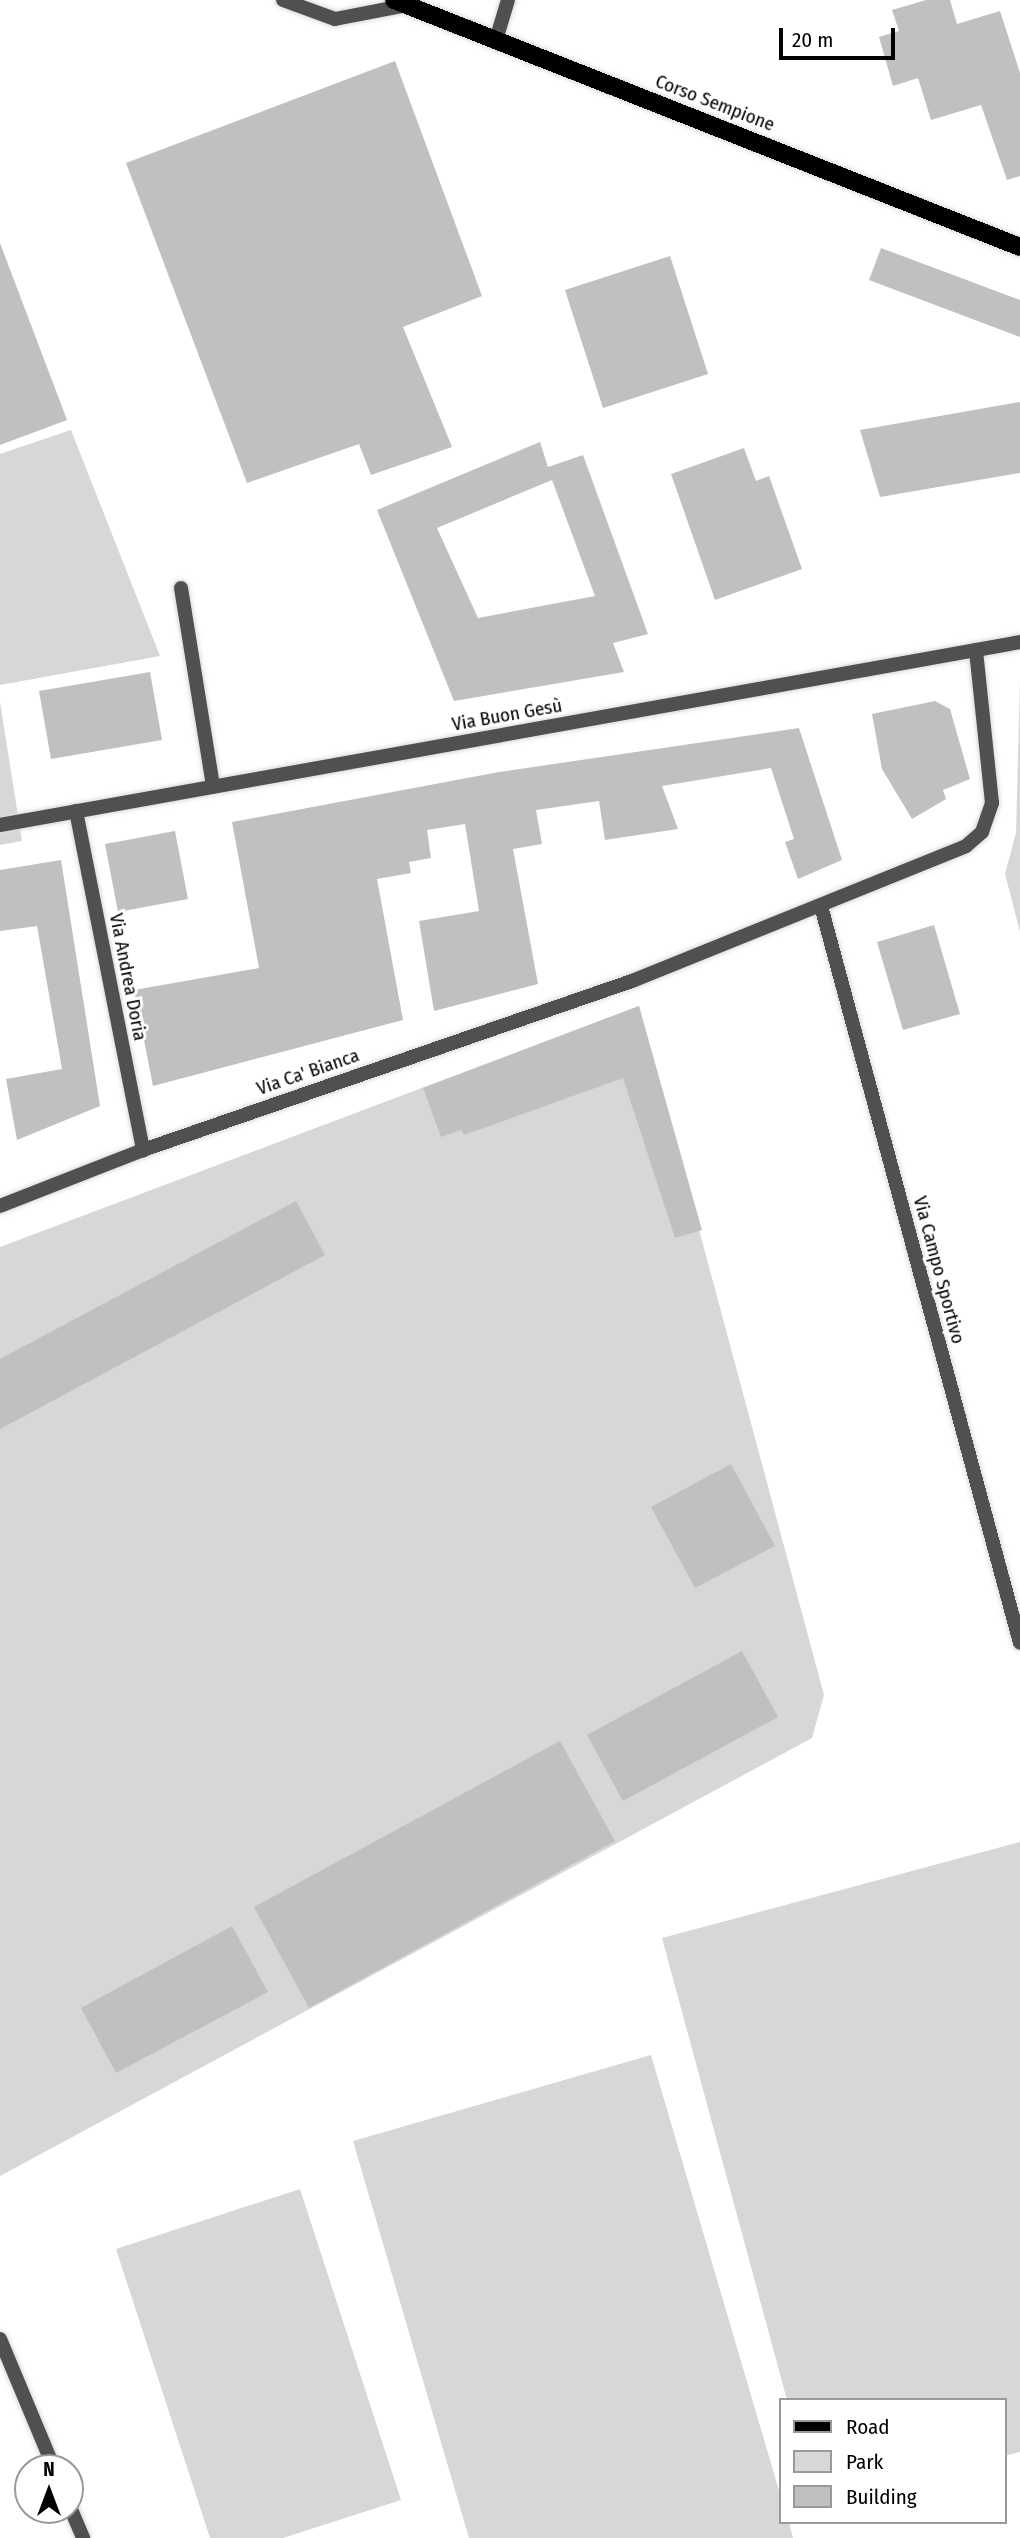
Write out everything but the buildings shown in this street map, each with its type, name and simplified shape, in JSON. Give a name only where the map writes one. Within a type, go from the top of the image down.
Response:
[{"type":"main road","name":"Corso Sempione","points":[[400,3],[1020,247]]},
{"type":"street","points":[[283,0],[335,19],[400,3]]},
{"type":"street","points":[[496,40],[508,0]]},
{"type":"street","points":[[181,588],[214,786]]},
{"type":"street","name":"Via Buon Gesù","points":[[0,825],[1020,642]]},
{"type":"street","points":[[821,906],[966,846],[982,832],[990,815],[993,779],[976,650]]},
{"type":"street","name":"Via Andrea Doria","points":[[76,811],[143,1150]]},
{"type":"street","name":"Via Ca' Bianca","points":[[0,1206],[143,1150],[632,981],[821,906]]},
{"type":"street","name":"Via Campo Sportivo","points":[[821,906],[1020,1643]]},
{"type":"street","points":[[0,2339],[48,2454]]},
{"type":"green space","points":[[71,430],[160,656],[0,685],[0,454]]},
{"type":"green space","points":[[1020,680],[1020,932],[1005,874],[1016,833]]},
{"type":"green space","points":[[0,702],[22,841],[0,845]]},
{"type":"green space","points":[[639,1006],[824,1695],[812,1738],[0,2176],[0,1247]]},
{"type":"green space","points":[[1020,1842],[1020,2452],[1006,2456],[1006,2398],[786,2398],[662,1938]]},
{"type":"green space","points":[[651,2055],[778,2487],[778,2524],[790,2524],[793,2538],[469,2538],[353,2141]]},
{"type":"green space","points":[[300,2189],[401,2500],[283,2538],[210,2538],[116,2249]]}]
